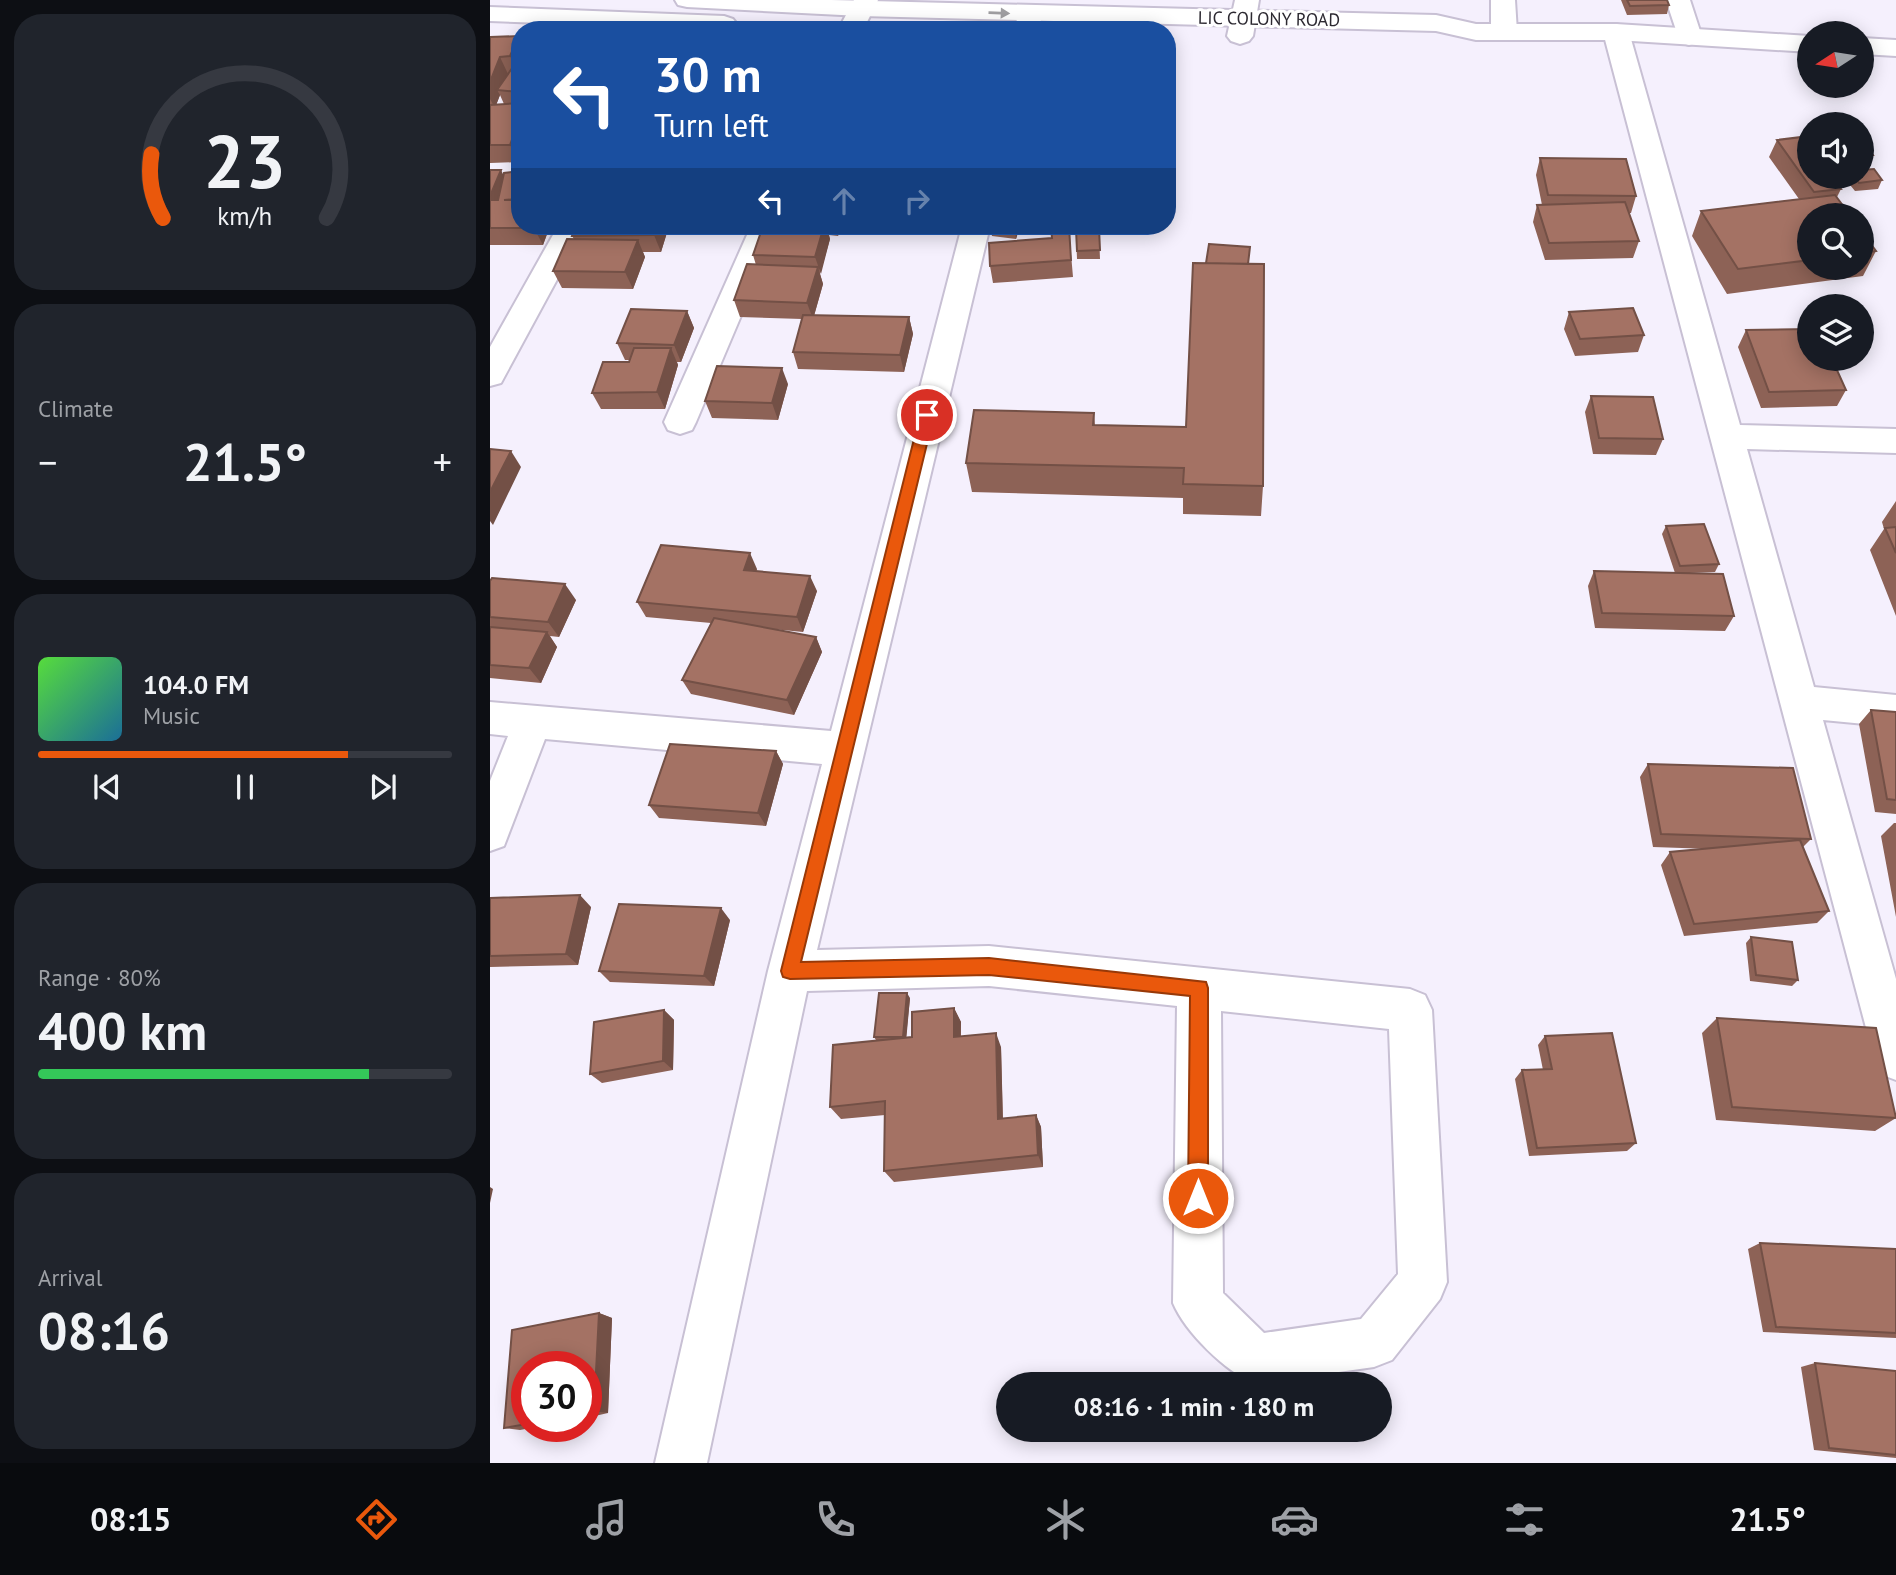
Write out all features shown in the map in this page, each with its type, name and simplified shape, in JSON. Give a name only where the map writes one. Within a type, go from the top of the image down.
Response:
[{"type":"street","points":[[1503,0],[1504,33]]},
{"type":"street","points":[[1678,0],[1689,37]]},
{"type":"street","name":"LIC COLONY ROAD","points":[[490,14],[944,21]]},
{"type":"street","points":[[1176,33],[1244,18],[1437,40],[1476,32],[1616,33],[1797,43]]},
{"type":"street","name":"LIC COLONY ROAD","points":[[1082,21],[1244,18]]},
{"type":"street","points":[[1616,33],[1799,702],[1887,993],[1896,1058]]},
{"type":"street","points":[[1874,47],[1896,48]]},
{"type":"street","points":[[490,374],[567,235]]},
{"type":"street","points":[[680,422],[761,235]]},
{"type":"street","points":[[681,1463],[790,971],[974,235]]},
{"type":"street","points":[[1727,437],[1896,441]]},
{"type":"street","points":[[1799,702],[1896,711]]},
{"type":"street","points":[[490,718],[845,749]]},
{"type":"street","points":[[490,833],[532,722]]},
{"type":"street","points":[[790,971],[989,966],[1410,1010],[1423,1282],[1374,1342],[1255,1359],[1198,1303],[1199,988]]},
{"type":"building","points":[[1627,0],[1667,0],[1669,5],[1630,6]]},
{"type":"building","points":[[511,36],[510,56],[500,57],[490,82],[490,37]]},
{"type":"building","points":[[511,70],[511,91],[497,90]]},
{"type":"building","points":[[511,104],[510,145],[490,145],[490,105]]},
{"type":"building","points":[[1797,138],[1797,168],[1777,140]]},
{"type":"building","points":[[1540,158],[1626,159],[1636,196],[1548,195]]},
{"type":"building","points":[[1874,169],[1882,180],[1874,181]]},
{"type":"building","points":[[490,170],[501,170],[490,196]]},
{"type":"building","points":[[511,172],[511,200],[504,200],[511,200],[511,228],[490,228],[490,200],[498,200],[504,173]]},
{"type":"building","points":[[1812,189],[1841,189],[1814,192]]},
{"type":"building","points":[[1835,195],[1841,203],[1797,203],[1797,262],[1738,269],[1701,211]]},
{"type":"building","points":[[1625,202],[1639,241],[1549,243],[1537,205]]},
{"type":"building","points":[[572,235],[654,235],[572,236]]},
{"type":"building","points":[[760,235],[821,235],[815,257],[753,255]]},
{"type":"building","points":[[1052,235],[1070,235],[1071,260],[990,266],[989,243],[1052,238]]},
{"type":"building","points":[[1076,235],[1099,235],[1100,250],[1077,251]]},
{"type":"building","points":[[567,239],[638,240],[625,272],[553,271]]},
{"type":"building","points":[[1209,244],[1250,247],[1248,264],[1206,263]]},
{"type":"building","points":[[1193,263],[1264,264],[1263,486],[1183,484],[1184,468],[966,463],[974,410],[1094,413],[1093,425],[1186,427]]},
{"type":"building","points":[[747,264],[818,267],[807,303],[734,300]]},
{"type":"building","points":[[1633,308],[1644,335],[1580,339],[1569,312]]},
{"type":"building","points":[[631,309],[687,311],[674,345],[617,343]]},
{"type":"building","points":[[803,315],[909,317],[900,355],[793,352]]},
{"type":"building","points":[[1797,329],[1797,371],[1837,371],[1846,390],[1769,392],[1746,330]]},
{"type":"building","points":[[634,348],[671,348],[657,392],[592,393],[603,362],[629,362]]},
{"type":"building","points":[[717,366],[782,368],[772,403],[705,401]]},
{"type":"building","points":[[1591,396],[1653,397],[1663,439],[1599,438]]},
{"type":"building","points":[[490,449],[511,451],[490,492]]},
{"type":"building","points":[[1704,524],[1719,564],[1680,566],[1666,526]]},
{"type":"building","points":[[1896,527],[1896,553],[1885,528]]},
{"type":"building","points":[[661,545],[750,553],[744,570],[810,576],[797,617],[637,602]]},
{"type":"building","points":[[1594,571],[1723,574],[1734,616],[1602,613]]},
{"type":"building","points":[[492,578],[565,584],[548,622],[490,617]]},
{"type":"building","points":[[714,618],[816,637],[787,700],[682,680]]},
{"type":"building","points":[[490,627],[547,632],[529,668],[490,665]]},
{"type":"building","points":[[1871,710],[1896,712],[1896,800],[1887,799]]},
{"type":"building","points":[[670,744],[776,751],[758,813],[649,805]]},
{"type":"building","points":[[1648,764],[1793,768],[1811,839],[1661,834]]},
{"type":"building","points":[[1800,840],[1829,911],[1694,924],[1670,852]]},
{"type":"building","points":[[580,895],[566,954],[490,956],[490,898]]},
{"type":"building","points":[[619,904],[721,908],[704,976],[599,971]]},
{"type":"building","points":[[1751,937],[1792,942],[1798,980],[1756,975]]},
{"type":"building","points":[[879,993],[907,993],[903,1037],[874,1037]]},
{"type":"building","points":[[954,1008],[954,1037],[996,1033],[998,1119],[1036,1115],[1038,1155],[884,1171],[885,1101],[830,1107],[833,1045],[912,1037],[912,1012]]},
{"type":"building","points":[[664,1010],[663,1061],[590,1074],[594,1022]]},
{"type":"building","points":[[1717,1018],[1876,1028],[1896,1118],[1732,1107]]},
{"type":"building","points":[[1612,1033],[1636,1143],[1537,1148],[1522,1070],[1552,1069],[1545,1036]]},
{"type":"building","points":[[1760,1243],[1896,1249],[1896,1333],[1776,1327]]},
{"type":"building","points":[[599,1313],[597,1351],[511,1351],[511,1427],[504,1428],[512,1330]]},
{"type":"building","points":[[1815,1363],[1896,1371],[1896,1455],[1829,1448]]},
{"type":"route","points":[[927,415],[790,971],[989,966],[1199,988],[1198,1198]]}]
